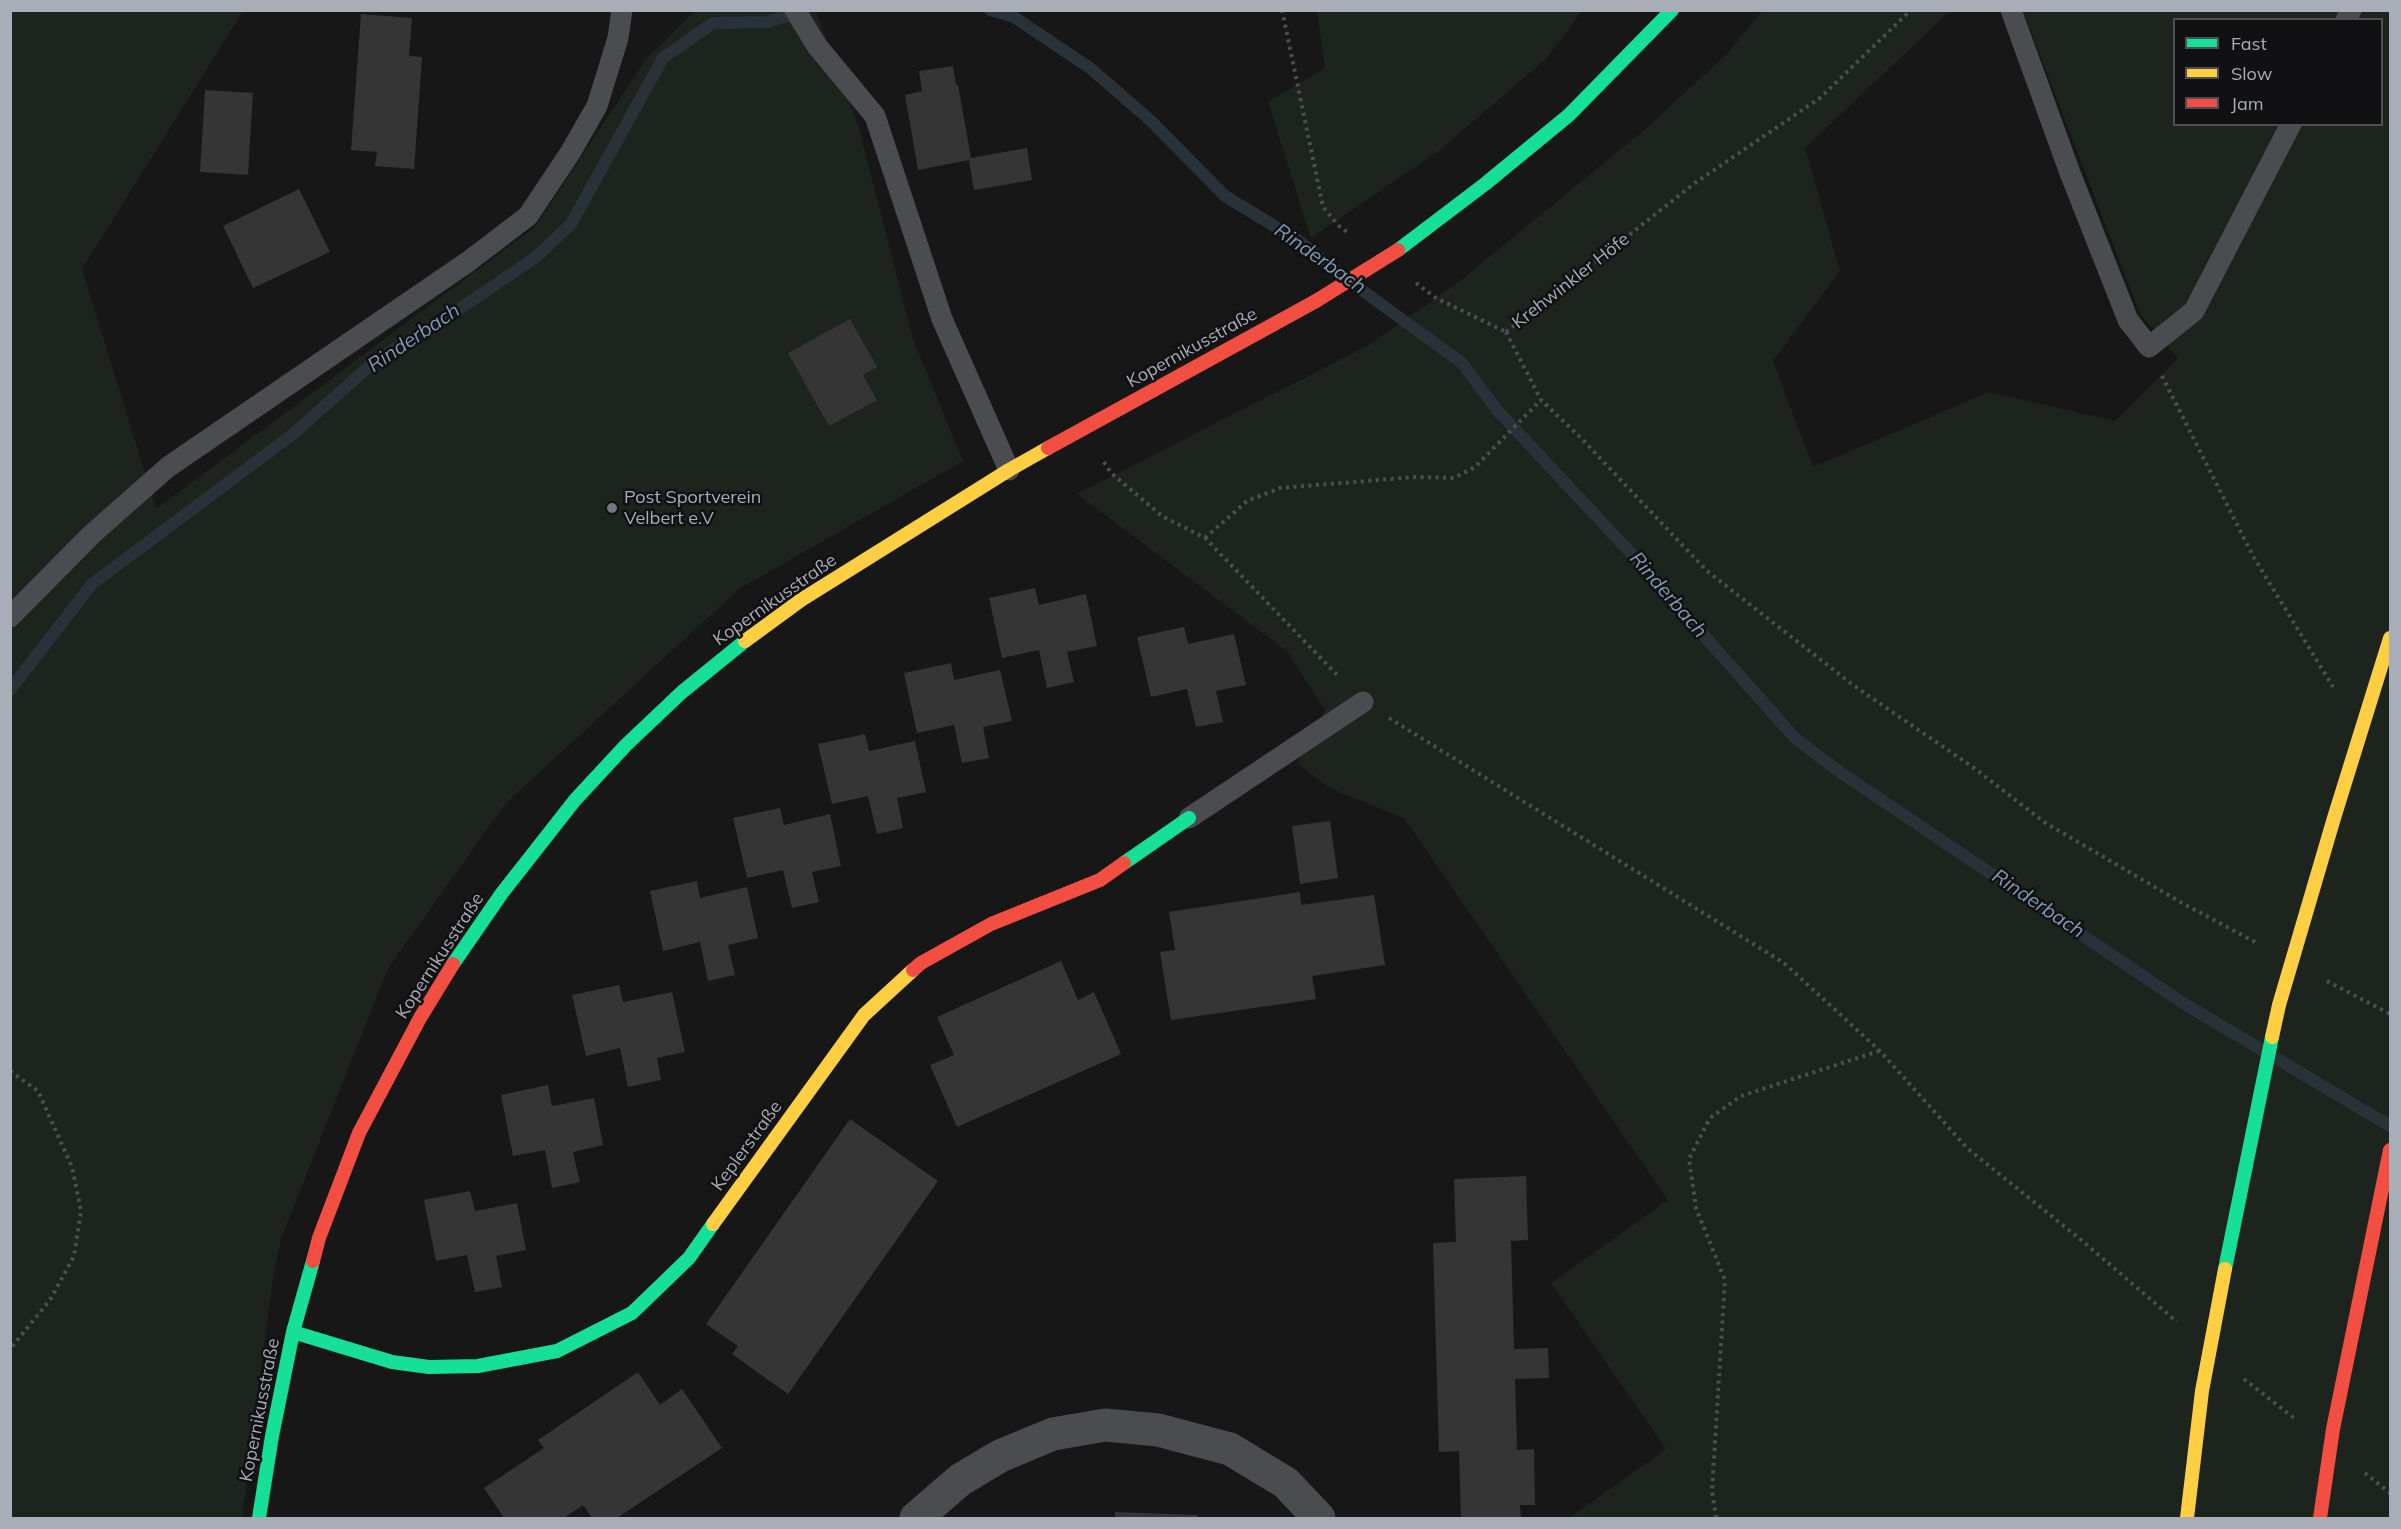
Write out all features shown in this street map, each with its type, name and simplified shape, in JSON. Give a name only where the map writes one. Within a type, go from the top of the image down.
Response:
[{"type":"main road","name":"Kopernikusstraße","points":[[259,1518],[272,1436],[293,1332],[319,1238],[359,1133],[388,1075],[461,951],[502,893],[575,800],[626,745],[740,644],[801,600],[1009,470],[1316,300],[1398,250],[1485,184],[1569,115],[1672,10]]},
{"type":"main road","points":[[2187,1518],[2202,1391],[2238,1199],[2279,1005],[2334,818],[2391,638]]},
{"type":"main road","name":"Keplerstraße","points":[[293,1332],[392,1362],[429,1368],[478,1366],[557,1351],[632,1313],[689,1258],[864,1015],[921,963],[991,924],[1100,880],[1189,818]]},
{"type":"main road","points":[[2320,1518],[2333,1429],[2391,1150]]},
{"type":"street","points":[[916,1518],[960,1480],[1000,1456],[1053,1434],[1106,1425],[1158,1430],[1230,1449],[1286,1483],[1319,1518]]},
{"type":"lane","points":[[10,617],[91,535],[168,467],[469,261],[528,216],[570,153],[597,106],[618,38],[622,10]]},
{"type":"lane","points":[[795,10],[817,46],[875,116],[942,319],[1009,470]]},
{"type":"lane","points":[[2011,10],[2070,173],[2128,320],[2149,346],[2194,311],[2290,126]]},
{"type":"lane","points":[[1189,818],[1363,702]]},
{"type":"path","points":[[1282,10],[1323,207],[1356,239]]},
{"type":"path","name":"Krehwinkler Höfe","points":[[1410,279],[1437,298],[1506,332],[1695,183],[1820,98],[1911,10]]},
{"type":"path","points":[[1506,332],[1541,400],[1579,436],[1707,571],[1853,685],[1974,768],[2044,822],[2182,903],[2265,948]]},
{"type":"path","points":[[2149,346],[2178,411],[2253,556],[2338,696]]},
{"type":"path","points":[[1205,538],[1247,501],[1280,488],[1403,478],[1454,478],[1476,468],[1541,400]]},
{"type":"path","points":[[1083,428],[1111,473],[1162,516],[1205,538],[1363,702],[1784,963],[1880,1051],[1967,1148],[2080,1239],[2185,1329]]},
{"type":"path","points":[[2318,975],[2391,1014]]},
{"type":"path","points":[[1716,1518],[1712,1491],[1725,1280],[1696,1208],[1689,1159],[1710,1118],[1741,1096],[1880,1051]]},
{"type":"path","points":[[10,1071],[38,1091],[72,1167],[81,1211],[74,1256],[50,1300],[10,1349]]},
{"type":"path","points":[[2238,1374],[2301,1423]]},
{"type":"path","points":[[2364,1472],[2391,1493]]},
{"type":"shaded area","points":[[1317,10],[1582,11],[1546,59],[1440,150],[1311,238],[1268,102],[1325,68]]},
{"type":"shaded area","points":[[10,11],[243,11],[82,269],[156,509],[535,227],[646,59],[695,11],[816,11],[859,128],[913,339],[963,461],[739,589],[505,804],[388,968],[281,1239],[273,1277],[242,1518],[11,1518]]},
{"type":"shaded area","points":[[1762,11],[1950,11],[1805,148],[1840,271],[1773,361],[1813,467],[1989,392],[2115,421],[2178,358],[2140,314],[2023,11],[2390,11],[2390,1518],[1569,1518],[1666,1449],[1551,1283],[1668,1200],[1404,818],[1331,789],[1297,763],[1325,710],[1287,651],[1077,494],[1369,345],[1456,284],[1643,131],[1727,54]]},
{"type":"building","points":[[361,14],[412,18],[409,56],[422,57],[414,169],[375,166],[377,152],[351,150]]},
{"type":"building","points":[[953,66],[971,158],[1027,148],[1032,180],[974,190],[969,160],[918,170],[905,95],[922,91],[919,71]]},
{"type":"building","points":[[205,90],[253,93],[248,175],[200,172]]},
{"type":"building","points":[[299,189],[330,252],[253,288],[223,226]]},
{"type":"building","points":[[850,319],[877,367],[863,375],[877,400],[829,426],[788,353]]},
{"type":"building","points":[[1035,588],[1039,605],[1086,594],[1097,646],[1067,652],[1074,682],[1047,688],[1039,650],[1002,658],[989,598]]},
{"type":"building","points":[[1184,627],[1188,644],[1234,634],[1246,685],[1216,691],[1223,722],[1196,727],[1187,689],[1151,697],[1137,637]]},
{"type":"building","points":[[951,663],[954,680],[1000,670],[1012,721],[983,727],[989,758],[962,763],[954,725],[917,733],[904,673]]},
{"type":"building","points":[[865,734],[869,751],[915,741],[926,792],[897,798],[903,828],[877,834],[868,796],[832,804],[818,744]]},
{"type":"building","points":[[780,808],[784,825],[830,814],[841,866],[812,872],[819,902],[792,908],[783,870],[747,878],[733,818]]},
{"type":"building","points":[[1330,821],[1338,878],[1300,884],[1292,826]]},
{"type":"building","points":[[697,881],[700,898],[747,887],[758,938],[728,945],[735,975],[708,981],[700,942],[663,951],[650,891]]},
{"type":"building","points":[[1300,892],[1301,905],[1374,895],[1385,965],[1312,976],[1316,999],[1171,1020],[1160,952],[1175,950],[1169,912]]},
{"type":"building","points":[[1061,961],[1078,1000],[1094,992],[1121,1054],[957,1127],[930,1065],[954,1055],[937,1017]]},
{"type":"building","points":[[619,985],[623,1002],[672,992],[685,1052],[657,1058],[661,1080],[628,1087],[620,1048],[586,1056],[572,995]]},
{"type":"building","points":[[548,1085],[552,1106],[594,1098],[603,1145],[573,1152],[580,1182],[552,1188],[545,1150],[513,1156],[501,1095]]},
{"type":"building","points":[[850,1119],[938,1181],[788,1394],[732,1354],[738,1346],[706,1324]]},
{"type":"building","points":[[1526,1176],[1528,1240],[1511,1241],[1514,1349],[1548,1348],[1549,1378],[1515,1379],[1517,1450],[1534,1449],[1535,1505],[1520,1505],[1521,1518],[1461,1518],[1459,1451],[1439,1452],[1433,1243],[1456,1242],[1454,1179]]},
{"type":"building","points":[[470,1191],[475,1211],[517,1203],[526,1250],[496,1256],[502,1287],[475,1292],[467,1255],[436,1261],[424,1200]]},
{"type":"building","points":[[638,1372],[660,1405],[682,1389],[722,1448],[617,1518],[592,1518],[583,1505],[564,1518],[504,1518],[484,1488],[544,1448],[538,1440]]},
{"type":"building","points":[[1115,1512],[1198,1515],[1197,1518],[1115,1518]]},
{"type":"waterway","name":"Rinderbach","points":[[990,10],[1014,17],[1090,68],[1149,119],[1225,196],[1299,241],[1337,272],[1462,363],[1497,410],[1628,550],[1795,738],[1837,770],[2183,1003],[2390,1126]]},
{"type":"waterway","name":"Rinderbach","points":[[10,690],[92,584],[293,434],[374,362],[461,308],[536,257],[571,224],[663,58],[713,23],[767,22],[801,12]]},
{"type":"traffic: fast","points":[[1398,250],[1485,184],[1569,115],[1672,10]]},
{"type":"traffic: fast","points":[[453,964],[502,893],[575,800],[626,745],[682,692],[745,641]]},
{"type":"traffic: fast","points":[[1124,863],[1189,818]]},
{"type":"traffic: fast","points":[[2225,1269],[2272,1037]]},
{"type":"traffic: fast","points":[[293,1332],[392,1362],[429,1367],[478,1366],[557,1351],[632,1313],[689,1258],[713,1224]]},
{"type":"traffic: fast","points":[[259,1518],[272,1436],[293,1332],[313,1261]]},
{"type":"traffic: slow","points":[[745,641],[801,600],[1048,448]]},
{"type":"traffic: slow","points":[[2272,1037],[2279,1005],[2334,818],[2390,638]]},
{"type":"traffic: slow","points":[[713,1224],[864,1015],[913,970]]},
{"type":"traffic: slow","points":[[2187,1518],[2202,1391],[2225,1269]]},
{"type":"traffic: jam","points":[[1316,301],[1398,250]]},
{"type":"traffic: jam","points":[[1048,448],[1316,301]]},
{"type":"traffic: jam","points":[[913,970],[921,963],[991,924],[1100,880],[1124,863]]},
{"type":"traffic: jam","points":[[313,1261],[319,1238],[359,1133],[420,1018],[453,964]]},
{"type":"traffic: jam","points":[[2320,1518],[2333,1429],[2390,1150]]},
{"type":"place","name":"Post Sportverein Velbert e.V","points":[[612,508]]}]
